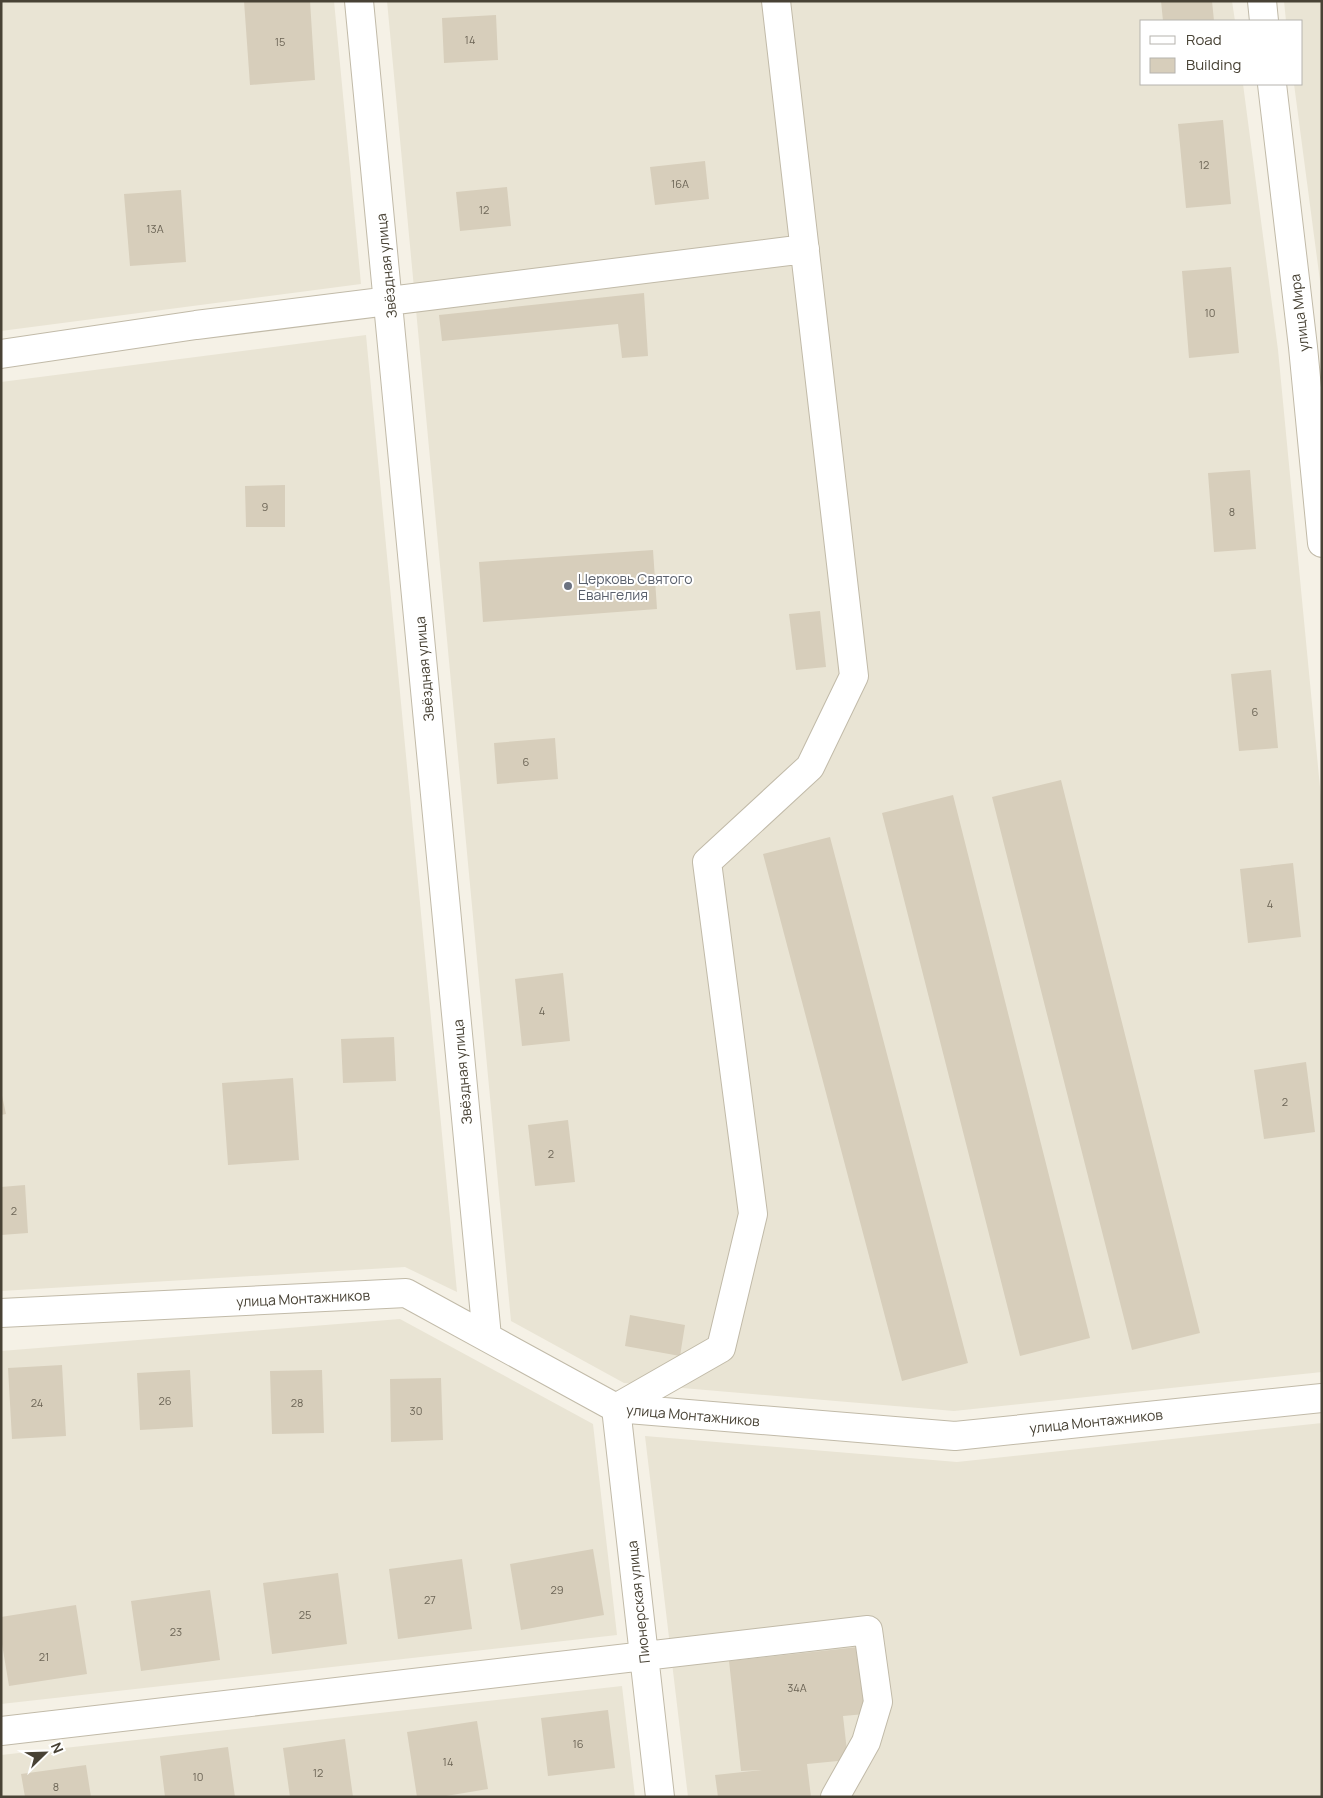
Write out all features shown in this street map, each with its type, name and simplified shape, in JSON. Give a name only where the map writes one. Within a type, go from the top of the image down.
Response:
[{"type":"street","name":"Звёздная улица","points":[[360,1],[487,1337]]},
{"type":"street","points":[[616,1408],[721,1348],[753,1214],[707,862],[810,767],[854,676],[776,1]]},
{"type":"street","points":[[1262,1],[1264,20]]},
{"type":"street","name":"улица Мира","points":[[1272,85],[1303,347],[1322,543]]},
{"type":"street","points":[[1,354],[196,325],[805,249]]},
{"type":"street","name":"улица Монтажников","points":[[1,1313],[406,1293],[616,1408],[955,1436],[1322,1398]]},
{"type":"street","name":"Пионерская улица","points":[[616,1408],[660,1797]]},
{"type":"street","points":[[1,1731],[645,1658],[868,1630],[878,1702],[866,1742],[834,1797]]},
{"type":"shaded area","points":[[1,1],[334,1],[361,284],[1,331]]},
{"type":"shaded area","points":[[387,1],[1232,1],[1235,20],[1140,20],[1140,85],[1243,85],[1278,350],[1322,808],[1322,1372],[954,1411],[624,1383],[511,1321]]},
{"type":"shaded area","points":[[1284,1],[1322,1],[1322,296],[1294,85],[1303,85],[1303,20],[1286,20]]},
{"type":"shaded area","points":[[366,335],[457,1292],[405,1267],[1,1291],[1,382]]},
{"type":"shaded area","points":[[400,1319],[593,1424],[617,1635],[1,1704],[1,1351]]},
{"type":"shaded area","points":[[1322,1423],[1322,1797],[688,1797],[645,1436],[957,1462]]},
{"type":"shaded area","points":[[622,1686],[635,1797],[1,1797],[1,1755]]},
{"type":"building","points":[[244,1],[310,1],[315,80],[250,85]]},
{"type":"building","points":[[1161,1],[1212,1],[1214,20],[1163,20]]},
{"type":"building","points":[[496,15],[498,60],[444,63],[442,18]]},
{"type":"building","points":[[1223,120],[1231,204],[1186,208],[1178,124]]},
{"type":"building","points":[[705,161],[709,199],[655,205],[650,167]]},
{"type":"building","points":[[507,187],[511,226],[460,231],[456,192]]},
{"type":"building","points":[[181,190],[186,262],[130,266],[124,194]]},
{"type":"building","points":[[1231,267],[1239,353],[1189,358],[1182,271]]},
{"type":"building","points":[[644,293],[648,356],[622,358],[618,324],[442,341],[439,315]]},
{"type":"building","points":[[1250,470],[1256,549],[1214,552],[1208,473]]},
{"type":"building","points":[[285,485],[285,527],[246,527],[245,486]]},
{"type":"building","name":"Церковь Святого Евангелия","points":[[653,550],[657,609],[483,622],[479,562]]},
{"type":"building","points":[[820,611],[826,667],[796,670],[789,614]]},
{"type":"building","points":[[1271,670],[1278,748],[1239,751],[1231,674]]},
{"type":"building","points":[[555,738],[558,779],[497,784],[494,743]]},
{"type":"building","points":[[1061,780],[1200,1333],[1132,1350],[992,797]]},
{"type":"building","points":[[953,795],[1090,1338],[1020,1356],[882,813]]},
{"type":"building","points":[[830,837],[968,1363],[902,1381],[763,854]]},
{"type":"building","points":[[1293,863],[1301,937],[1248,943],[1240,869]]},
{"type":"building","points":[[563,973],[570,1041],[522,1046],[515,979]]},
{"type":"building","points":[[394,1037],[396,1081],[343,1083],[341,1039]]},
{"type":"building","points":[[1306,1062],[1315,1132],[1264,1139],[1254,1070]]},
{"type":"building","points":[[293,1078],[299,1160],[228,1165],[222,1083]]},
{"type":"building","points":[[1,1091],[6,1114],[1,1115]]},
{"type":"building","points":[[568,1120],[575,1182],[535,1186],[528,1125]]},
{"type":"building","points":[[25,1185],[28,1233],[1,1235],[1,1187]]},
{"type":"building","points":[[630,1315],[685,1325],[680,1356],[625,1346]]},
{"type":"building","points":[[62,1365],[66,1436],[12,1439],[8,1368]]},
{"type":"building","points":[[190,1370],[193,1427],[140,1430],[137,1373]]},
{"type":"building","points":[[322,1370],[324,1433],[272,1434],[270,1371]]},
{"type":"building","points":[[441,1378],[443,1440],[391,1442],[390,1379]]},
{"type":"building","points":[[593,1549],[604,1615],[521,1630],[510,1564]]},
{"type":"building","points":[[462,1559],[472,1629],[398,1639],[389,1569]]},
{"type":"building","points":[[338,1573],[347,1644],[272,1654],[263,1583]]},
{"type":"building","points":[[210,1590],[220,1660],[141,1671],[131,1601]]},
{"type":"building","points":[[76,1605],[87,1674],[9,1686],[1,1638],[1,1617]]},
{"type":"building","points":[[858,1647],[865,1714],[843,1716],[848,1760],[807,1764],[811,1797],[718,1797],[715,1775],[762,1770],[741,1771],[729,1661]]},
{"type":"building","points":[[608,1710],[615,1768],[548,1776],[541,1718]]},
{"type":"building","points":[[477,1721],[488,1789],[440,1797],[417,1797],[407,1732]]},
{"type":"building","points":[[345,1739],[353,1797],[290,1797],[283,1748]]},
{"type":"building","points":[[228,1747],[235,1797],[165,1797],[160,1756]]},
{"type":"building","points":[[86,1765],[91,1797],[25,1797],[21,1774]]},
{"type":"place","name":"Церковь Святого Евангелия","points":[[568,586]]}]
